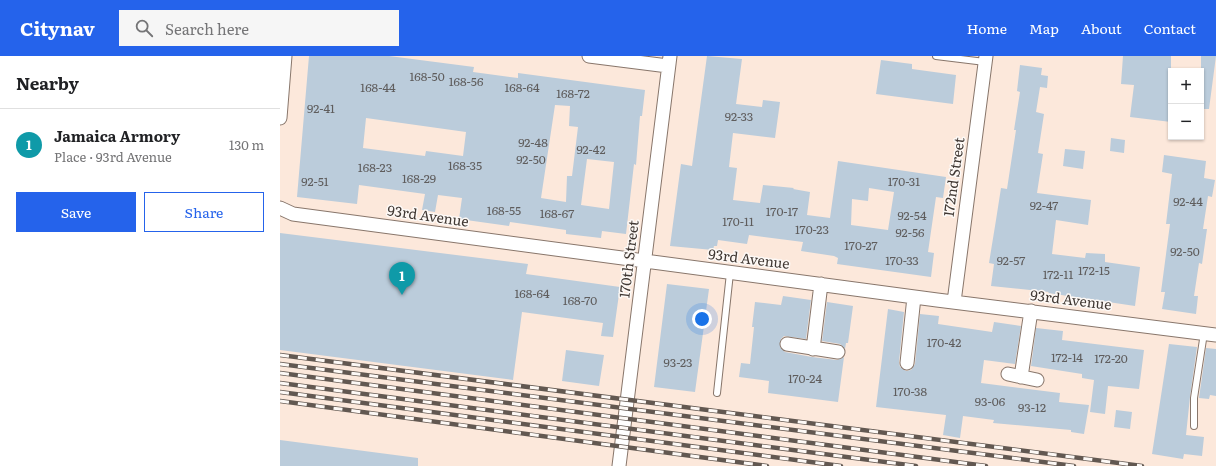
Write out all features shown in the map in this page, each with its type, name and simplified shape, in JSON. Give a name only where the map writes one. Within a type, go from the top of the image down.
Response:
[{"type":"street","points":[[280,118],[285,56]]},
{"type":"street","points":[[589,56],[669,61]]},
{"type":"street","name":"172nd Street","points":[[954,302],[986,59]]},
{"type":"street","name":"170th Street","points":[[619,466],[669,61]]},
{"type":"street","name":"93rd Avenue","points":[[280,208],[293,214],[645,262],[954,302],[1213,332]]},
{"type":"street","points":[[813,349],[821,284]]},
{"type":"street","points":[[907,363],[914,296]]},
{"type":"street","points":[[1021,377],[1031,311]]},
{"type":"street","points":[[787,344],[838,352]]},
{"type":"street","points":[[1008,374],[1037,380]]},
{"type":"lane","points":[[936,56],[986,59]]},
{"type":"lane","points":[[717,393],[730,273]]},
{"type":"lane","points":[[1194,426],[1194,398],[1213,332]]},
{"type":"building","points":[[309,56],[389,56],[474,67],[473,72],[518,78],[518,73],[645,90],[642,116],[640,116],[636,165],[634,164],[626,234],[602,231],[601,238],[566,234],[566,230],[510,222],[509,226],[459,219],[462,198],[438,195],[435,212],[422,210],[425,194],[359,185],[357,204],[297,197]],"holes":[[[555,105],[570,106],[569,126],[578,127],[572,176],[567,176],[566,202],[541,198]],[[366,118],[466,132],[463,156],[426,151],[425,156],[363,148]],[[587,159],[614,162],[609,209],[581,205]]]},
{"type":"building","points":[[707,56],[742,59],[736,104],[762,107],[763,100],[780,102],[775,138],[733,133],[729,167],[737,168],[733,200],[760,203],[763,185],[794,188],[793,189],[810,192],[807,215],[830,218],[838,161],[946,177],[943,198],[936,197],[928,252],[934,253],[931,277],[837,264],[838,258],[834,256],[801,251],[803,242],[749,235],[747,244],[718,240],[717,246],[714,246],[713,250],[670,246],[681,164],[692,166]],"holes":[[[869,188],[894,192],[888,230],[851,225],[852,199],[868,201]]]},
{"type":"building","points":[[1123,56],[1171,56],[1171,68],[1168,68],[1168,122],[1130,117],[1134,85],[1121,84]]},
{"type":"building","points":[[1201,56],[1216,56],[1209,109],[1204,109],[1204,68],[1201,68]]},
{"type":"building","points":[[881,60],[912,64],[912,69],[956,75],[953,104],[876,94]]},
{"type":"building","points":[[1020,65],[1042,68],[1041,75],[1048,76],[1047,88],[1040,87],[1036,112],[1044,114],[1038,153],[1043,154],[1037,193],[1091,200],[1088,225],[1056,220],[1052,254],[1085,258],[1086,253],[1105,254],[1105,262],[1140,267],[1135,306],[1048,293],[1049,292],[991,286],[994,264],[989,263],[1001,188],[1007,189],[1020,92],[1017,91]]},
{"type":"building","points":[[1111,138],[1125,140],[1124,153],[1110,151]]},
{"type":"building","points":[[1065,149],[1085,151],[1083,169],[1063,166]]},
{"type":"building","points":[[1164,155],[1206,161],[1204,178],[1215,180],[1212,197],[1208,196],[1203,229],[1207,229],[1202,264],[1199,263],[1194,296],[1198,296],[1196,314],[1162,309],[1165,292],[1161,292],[1170,224],[1166,224],[1172,174],[1162,172]]},
{"type":"building","points":[[280,233],[528,264],[526,274],[620,287],[613,337],[601,336],[603,323],[522,312],[513,380],[280,350]]},
{"type":"building","points":[[667,284],[709,289],[695,392],[654,387]]},
{"type":"building","points":[[783,296],[811,300],[806,339],[784,336],[781,339],[780,347],[785,352],[812,357],[837,360],[844,357],[838,402],[768,393],[769,381],[739,377],[741,363],[750,364],[755,302],[781,305]]},
{"type":"building","points":[[827,302],[853,306],[848,343],[846,343],[845,349],[840,344],[822,341]]},
{"type":"building","points":[[888,309],[904,312],[899,362],[900,367],[906,371],[911,370],[915,364],[920,314],[939,316],[938,324],[992,332],[994,322],[1021,326],[1015,364],[984,360],[981,383],[1060,393],[1059,402],[1089,405],[1084,434],[1071,432],[1071,430],[993,423],[994,420],[963,416],[960,438],[943,435],[946,415],[876,407]]},
{"type":"building","points":[[1036,328],[1063,331],[1062,340],[1144,350],[1139,389],[1108,386],[1105,414],[1090,412],[1094,380],[1082,378],[1082,374],[1031,366]]},
{"type":"building","points":[[1169,344],[1197,347],[1186,435],[1204,437],[1202,456],[1184,454],[1183,459],[1152,454]]},
{"type":"building","points":[[1206,348],[1216,349],[1216,396],[1210,395],[1209,399],[1199,398]]},
{"type":"building","points":[[566,350],[604,355],[599,386],[562,381]]},
{"type":"building","points":[[1116,410],[1132,412],[1130,429],[1114,427]]},
{"type":"building","points":[[280,440],[418,458],[418,466],[280,466]]},
{"type":"railway","points":[[280,355],[1142,466]]},
{"type":"railway","points":[[280,364],[1074,466]]},
{"type":"railway","points":[[280,373],[986,466]]},
{"type":"railway","points":[[280,383],[916,466]]},
{"type":"railway","points":[[280,392],[841,466]]},
{"type":"railway","points":[[280,401],[767,466]]},
{"type":"place","name":"Jamaica Armory","points":[[402,295]]}]
